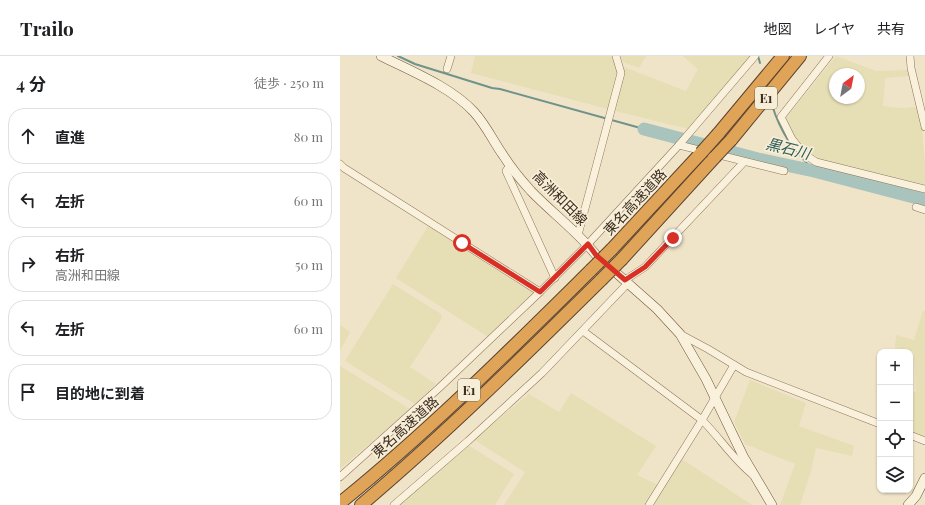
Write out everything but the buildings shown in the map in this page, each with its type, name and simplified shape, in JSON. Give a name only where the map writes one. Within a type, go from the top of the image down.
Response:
[{"type":"highway","name":"東名高速道路","points":[[340,503],[424,432],[499,361],[591,270],[718,134],[783,56]]},
{"type":"highway","name":"東名高速道路","points":[[361,505],[394,477],[510,371],[602,280],[731,140],[800,56]]},
{"type":"main road","name":"高洲和田線","points":[[381,56],[432,82],[462,100],[485,125],[510,165],[531,191],[588,244],[596,255],[657,309],[680,334],[706,379],[743,456],[772,505]]},
{"type":"main road","points":[[908,505],[916,496],[925,478]]},
{"type":"street","points":[[447,69],[451,56]]},
{"type":"street","points":[[578,235],[621,73],[616,56]]},
{"type":"street","points":[[340,477],[439,388],[555,278],[680,144],[755,56]]},
{"type":"street","points":[[829,56],[780,118],[792,139],[803,153],[816,162],[925,189]]},
{"type":"street","points":[[910,56],[911,68],[925,127]]},
{"type":"street","points":[[680,144],[744,162],[784,171]]},
{"type":"street","points":[[394,505],[468,441],[542,373],[583,331],[627,282],[645,267],[744,162]]},
{"type":"street","points":[[340,164],[350,173],[540,292]]},
{"type":"street","points":[[510,165],[506,171],[555,278]]},
{"type":"street","points":[[916,207],[925,210]]},
{"type":"street","points":[[583,331],[702,420],[713,431],[739,464],[755,477]]},
{"type":"street","points":[[680,334],[746,372],[877,423]]},
{"type":"street","points":[[649,505],[702,420],[734,364]]},
{"type":"street","points":[[913,436],[925,441]]},
{"type":"shaded area","points":[[475,56],[612,56],[618,75],[608,109],[471,73]]},
{"type":"shaded area","points":[[621,56],[646,56],[639,68],[623,62]]},
{"type":"shaded area","points":[[683,56],[751,56],[688,129],[615,111],[624,74],[624,67],[686,91],[698,69]]},
{"type":"shaded area","points":[[836,56],[876,71],[908,70],[909,76],[885,78],[883,106],[901,108],[917,107],[922,128],[925,163],[925,187],[817,159],[803,149],[792,134],[785,119]]},
{"type":"shaded area","points":[[428,226],[534,292],[488,337],[396,278]]},
{"type":"shaded area","points":[[393,284],[441,314],[442,318],[410,367],[436,384],[415,404],[345,361]]},
{"type":"shaded area","points":[[923,311],[925,311],[925,438],[913,434],[913,392],[916,392],[913,349],[895,348],[896,335],[914,340]]},
{"type":"shaded area","points":[[340,325],[350,332],[340,351]]},
{"type":"shaded area","points":[[340,366],[410,409],[340,469]]},
{"type":"shaded area","points":[[750,380],[806,403],[799,426],[854,446],[852,456],[816,448],[811,471],[800,505],[780,505],[795,464],[745,444],[734,422]]},
{"type":"shaded area","points":[[571,393],[656,446],[637,475],[658,485],[645,505],[504,505],[525,472],[473,439],[529,394],[559,412]]},
{"type":"shaded area","points":[[468,445],[514,474],[495,505],[400,505]]},
{"type":"shaded area","points":[[682,459],[752,505],[652,505]]},
{"type":"waterway","points":[[398,56],[415,64],[492,88],[644,129]]},
{"type":"waterway","points":[[758,56],[760,63]]},
{"type":"waterway","points":[[772,105],[779,124],[788,141],[814,171]]},
{"type":"waterway","name":"黒石川","points":[[644,129],[925,200]]},
{"type":"route","points":[[462,243],[540,292],[588,244],[596,255],[625,280],[645,267],[673,238]]}]
